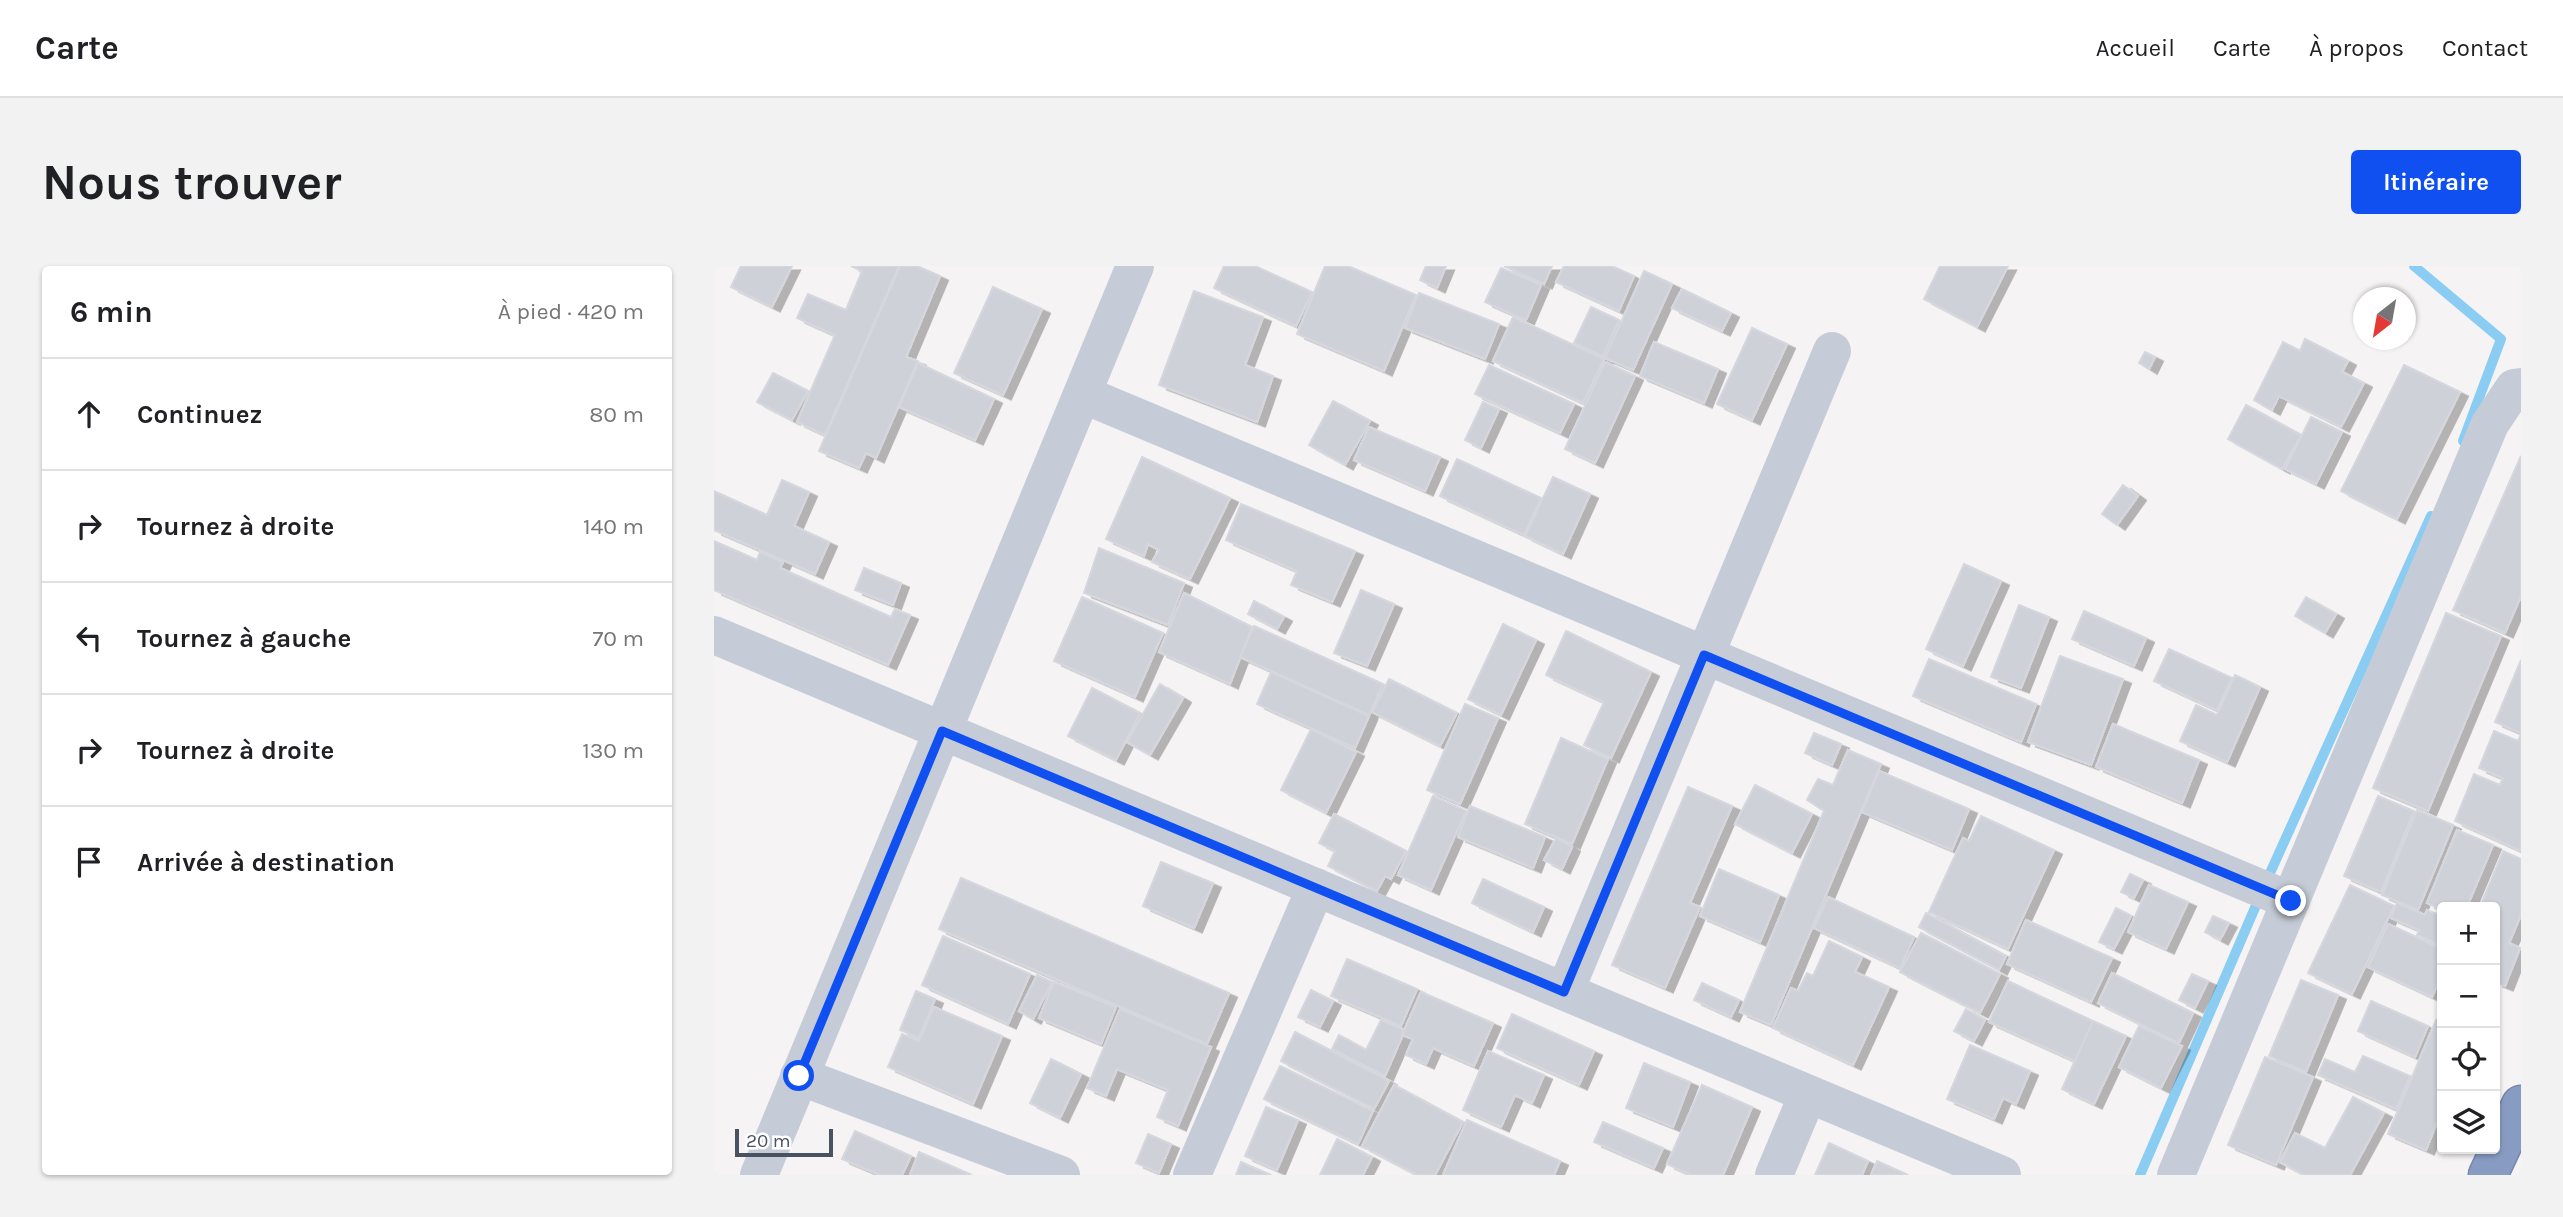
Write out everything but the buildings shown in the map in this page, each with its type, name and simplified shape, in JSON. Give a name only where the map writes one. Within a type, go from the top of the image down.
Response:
[{"type":"highway","points":[[2488,1175],[2521,1105]]},
{"type":"street","points":[[759,1175],[1135,266]]},
{"type":"street","points":[[1564,992],[1832,351]]},
{"type":"street","points":[[2176,1175],[2490,424],[2514,388],[2521,387]]},
{"type":"street","points":[[1082,394],[2291,901]]},
{"type":"street","points":[[714,635],[2002,1175]]},
{"type":"street","points":[[1192,1175],[1316,887]]},
{"type":"street","points":[[799,1076],[1061,1175]]},
{"type":"street","points":[[1774,1175],[1808,1094]]},
{"type":"waterway","points":[[2414,266],[2501,339],[2463,441]]},
{"type":"waterway","points":[[2266,882],[2431,516]]},
{"type":"waterway","points":[[2140,1175],[2260,896]]},
{"type":"route","points":[[799,1076],[942,731],[1564,992],[1704,655],[2291,901]]}]
